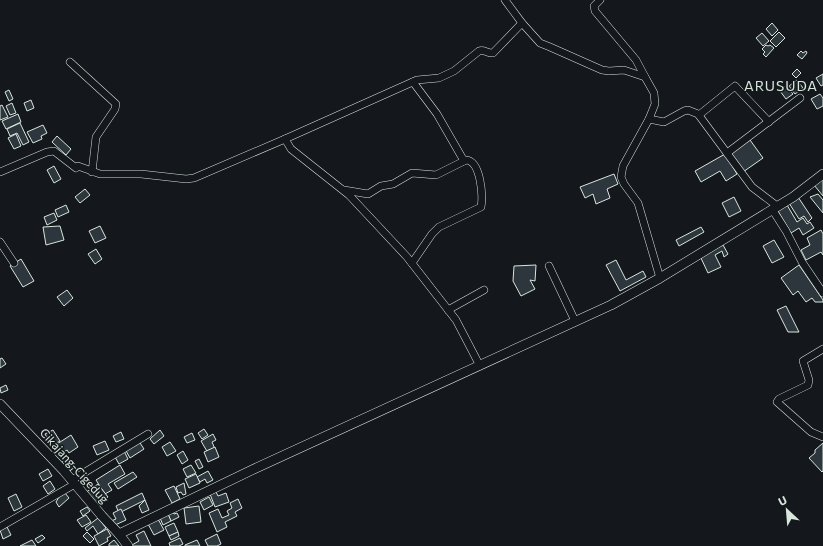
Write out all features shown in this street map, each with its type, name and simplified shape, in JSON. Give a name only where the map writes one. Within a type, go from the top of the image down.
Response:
[{"type":"street","points":[[505,0],[538,42],[602,70],[624,70],[645,77]]},
{"type":"street","points":[[600,0],[594,6],[595,11],[636,60],[654,93],[655,104],[649,119],[623,166],[621,177],[624,184],[638,203],[660,278]]},
{"type":"street","points":[[0,172],[47,152],[54,151],[76,168],[78,166],[103,175],[141,174],[190,179],[198,177],[413,82],[421,79],[439,78],[454,71],[479,51],[482,50],[492,53],[522,23]]},
{"type":"street","points":[[70,62],[116,104],[115,108],[96,137],[92,172]]},
{"type":"street","points":[[413,82],[437,114],[464,161]]},
{"type":"street","points":[[699,115],[735,86],[769,122]]},
{"type":"street","points":[[727,153],[800,98]]},
{"type":"street","points":[[649,119],[664,122],[686,110],[699,115],[752,188],[775,208],[802,262],[823,292]]},
{"type":"street","points":[[285,139],[292,149],[344,190],[412,263],[461,329],[480,366]]},
{"type":"street","points":[[344,190],[368,194],[381,186],[395,183],[412,173],[436,175],[464,161],[468,160],[472,162],[477,169],[479,176],[481,207],[439,226],[412,263]]},
{"type":"street","points":[[119,534],[254,469],[611,305],[660,278],[793,197],[823,174]]},
{"type":"street","points":[[0,242],[14,264]]},
{"type":"street","points":[[549,266],[575,321]]},
{"type":"street","points":[[448,310],[484,290]]},
{"type":"street","points":[[823,349],[803,361],[809,380],[808,385],[779,399],[777,402],[811,432],[823,438]]},
{"type":"street","name":"Cikajang-Cigedug","points":[[0,404],[74,482],[128,546]]},
{"type":"street","points":[[0,527],[74,482],[148,434]]},
{"type":"building","points":[[772,23],[778,30],[772,36],[766,29]]},
{"type":"building","points":[[779,32],[785,38],[776,47],[770,41]]},
{"type":"building","points":[[762,33],[769,41],[763,46],[756,38]]},
{"type":"building","points":[[766,45],[770,45],[774,48],[766,57],[763,54],[765,52],[762,49]]},
{"type":"building","points":[[801,51],[803,53],[806,51],[807,53],[802,59],[797,55]]},
{"type":"building","points":[[797,69],[801,73],[796,78],[792,74]]},
{"type":"building","points":[[823,74],[823,85],[821,86],[816,78]]},
{"type":"building","points":[[797,80],[803,88],[795,94],[789,86]]},
{"type":"building","points":[[786,86],[793,94],[786,99],[780,91]]},
{"type":"building","points":[[9,90],[13,99],[9,101],[5,92]]},
{"type":"building","points":[[820,94],[823,98],[823,106],[817,109],[811,99]]},
{"type":"building","points":[[31,100],[34,108],[27,111],[24,103]]},
{"type":"building","points":[[12,103],[16,113],[10,115],[6,106]]},
{"type":"building","points":[[2,105],[8,117],[0,120],[0,106]]},
{"type":"building","points":[[18,114],[21,122],[6,129],[2,121]]},
{"type":"building","points":[[20,123],[29,142],[23,145],[17,133],[10,136],[7,129]]},
{"type":"building","points":[[43,125],[47,133],[41,136],[42,139],[33,143],[27,132]]},
{"type":"building","points":[[16,134],[21,146],[14,149],[8,138]]},
{"type":"building","points":[[57,136],[71,149],[66,155],[52,142]]},
{"type":"building","points":[[750,140],[763,158],[743,172],[730,154]]},
{"type":"building","points":[[725,154],[737,174],[726,181],[720,171],[701,182],[695,171]]},
{"type":"building","points":[[54,166],[61,179],[54,183],[47,170]]},
{"type":"building","points":[[614,174],[618,184],[607,189],[610,198],[596,204],[593,194],[585,198],[580,187]]},
{"type":"building","points":[[823,177],[823,196],[814,185]]},
{"type":"building","points":[[85,189],[90,195],[80,203],[75,197]]},
{"type":"building","points":[[818,194],[823,200],[823,213],[810,197]]},
{"type":"building","points":[[734,197],[741,211],[729,217],[722,203]]},
{"type":"building","points":[[798,197],[812,218],[808,222],[804,216],[799,219],[789,203]]},
{"type":"building","points":[[66,205],[69,212],[58,217],[55,210]]},
{"type":"building","points":[[787,205],[797,222],[803,218],[807,224],[810,222],[814,228],[803,235],[799,228],[791,233],[778,211]]},
{"type":"building","points":[[54,213],[57,220],[47,225],[44,217]]},
{"type":"building","points":[[60,226],[64,240],[46,245],[43,227]]},
{"type":"building","points":[[100,226],[106,238],[95,243],[89,231]]},
{"type":"building","points":[[701,227],[704,232],[679,246],[676,240]]},
{"type":"building","points":[[821,230],[823,234],[823,255],[821,252],[806,260],[801,250],[810,245],[807,238]]},
{"type":"building","points":[[774,240],[784,257],[772,263],[763,246]]},
{"type":"building","points":[[723,245],[728,254],[724,257],[722,251],[715,255],[721,267],[708,273],[700,256]]},
{"type":"building","points":[[96,249],[102,259],[95,264],[88,254]]},
{"type":"building","points":[[21,259],[34,281],[23,287],[10,266]]},
{"type":"building","points":[[616,260],[626,280],[643,271],[646,277],[620,291],[606,265]]},
{"type":"building","points":[[536,265],[535,281],[530,280],[535,289],[521,296],[513,281],[514,266]]},
{"type":"building","points":[[799,265],[823,302],[815,302],[812,298],[806,302],[798,291],[793,295],[781,278]]},
{"type":"building","points":[[67,290],[73,298],[64,306],[57,297]]},
{"type":"building","points":[[786,306],[799,332],[788,332],[777,310]]},
{"type":"building","points":[[2,358],[6,364],[0,368],[0,359]]},
{"type":"building","points":[[6,385],[8,390],[1,393],[0,388]]},
{"type":"building","points":[[204,429],[208,435],[202,439],[198,433]]},
{"type":"building","points":[[53,430],[60,441],[51,446],[45,434]]},
{"type":"building","points":[[160,430],[164,436],[154,444],[150,439]]},
{"type":"building","points":[[121,432],[124,439],[116,442],[113,436]]},
{"type":"building","points":[[192,433],[195,440],[187,443],[184,437]]},
{"type":"building","points":[[213,434],[216,440],[212,442],[215,449],[208,453],[201,441]]},
{"type":"building","points":[[71,435],[78,447],[69,453],[67,450],[62,453],[57,444]]},
{"type":"building","points":[[138,440],[144,449],[130,458],[125,449]]},
{"type":"building","points":[[105,441],[109,450],[97,455],[93,446]]},
{"type":"building","points":[[170,442],[176,451],[167,456],[162,447]]},
{"type":"building","points":[[823,443],[823,471],[822,472],[809,458]]},
{"type":"building","points":[[215,447],[219,457],[208,462],[204,452]]},
{"type":"building","points":[[124,451],[128,459],[119,464],[115,457]]},
{"type":"building","points":[[183,451],[188,460],[182,464],[177,455]]},
{"type":"building","points":[[67,458],[75,467],[67,473],[60,464]]},
{"type":"building","points":[[199,459],[203,467],[199,469],[195,461]]},
{"type":"building","points":[[120,465],[125,474],[108,484],[112,490],[105,494],[96,480]]},
{"type":"building","points":[[191,465],[196,473],[187,477],[183,469]]},
{"type":"building","points":[[48,469],[52,476],[43,481],[39,474]]},
{"type":"building","points":[[208,471],[213,480],[207,483],[205,479],[200,482],[197,477]]},
{"type":"building","points":[[133,472],[137,477],[118,489],[114,483]]},
{"type":"building","points":[[196,474],[200,483],[189,488],[185,479]]},
{"type":"building","points":[[50,481],[55,489],[48,494],[43,486]]},
{"type":"building","points":[[184,483],[186,494],[183,495],[181,492],[178,493],[176,487]]},
{"type":"building","points":[[98,484],[108,497],[98,504],[85,493]]},
{"type":"building","points":[[174,486],[180,499],[172,503],[165,490]]},
{"type":"building","points":[[216,492],[218,496],[226,493],[229,502],[215,507],[210,494]]},
{"type":"building","points":[[65,493],[69,498],[59,507],[56,502],[59,497]]},
{"type":"building","points":[[142,493],[145,500],[119,513],[116,506]]},
{"type":"building","points":[[16,494],[22,507],[14,511],[8,498]]},
{"type":"building","points":[[209,497],[213,505],[204,510],[200,502]]},
{"type":"building","points":[[238,499],[242,508],[235,512],[237,516],[225,522],[227,527],[217,532],[209,513],[218,509],[222,518],[229,515],[227,511],[232,508],[230,503]]},
{"type":"building","points":[[145,500],[149,510],[142,513],[139,506]]},
{"type":"building","points":[[199,506],[201,522],[186,524],[184,508]]},
{"type":"building","points":[[87,507],[90,511],[83,516],[80,511]]},
{"type":"building","points":[[121,509],[126,520],[113,526],[111,521],[116,519],[113,513]]},
{"type":"building","points":[[173,512],[174,514],[177,513],[179,517],[171,521],[168,514]]},
{"type":"building","points":[[168,514],[171,521],[163,525],[160,518]]},
{"type":"building","points":[[86,515],[91,522],[82,527],[77,520]]},
{"type":"building","points":[[98,518],[106,528],[98,534],[93,526],[87,531],[85,528]]},
{"type":"building","points":[[158,519],[164,530],[154,535],[148,524]]},
{"type":"building","points":[[174,523],[178,532],[169,536],[165,527]]},
{"type":"building","points":[[7,527],[11,535],[3,539],[0,530]]},
{"type":"building","points":[[107,529],[111,536],[107,538],[108,541],[99,546],[94,536]]},
{"type":"building","points":[[144,531],[151,546],[133,546],[132,545],[139,541],[136,535]]},
{"type":"building","points":[[87,532],[94,539],[90,543],[83,536]]},
{"type":"building","points":[[178,532],[179,536],[171,540],[169,536]]},
{"type":"building","points":[[217,534],[221,544],[217,546],[208,546],[205,540]]},
{"type":"building","points":[[42,535],[45,538],[38,543],[35,539]]},
{"type":"building","points":[[180,538],[183,544],[179,546],[170,546],[169,543]]},
{"type":"building","points":[[32,540],[36,546],[20,546]]},
{"type":"building","points":[[114,540],[119,546],[109,546],[109,544]]},
{"type":"building","points":[[197,540],[200,546],[185,546],[185,545]]},
{"type":"district","name":"ARUSUDA","points":[[781,86]]}]
